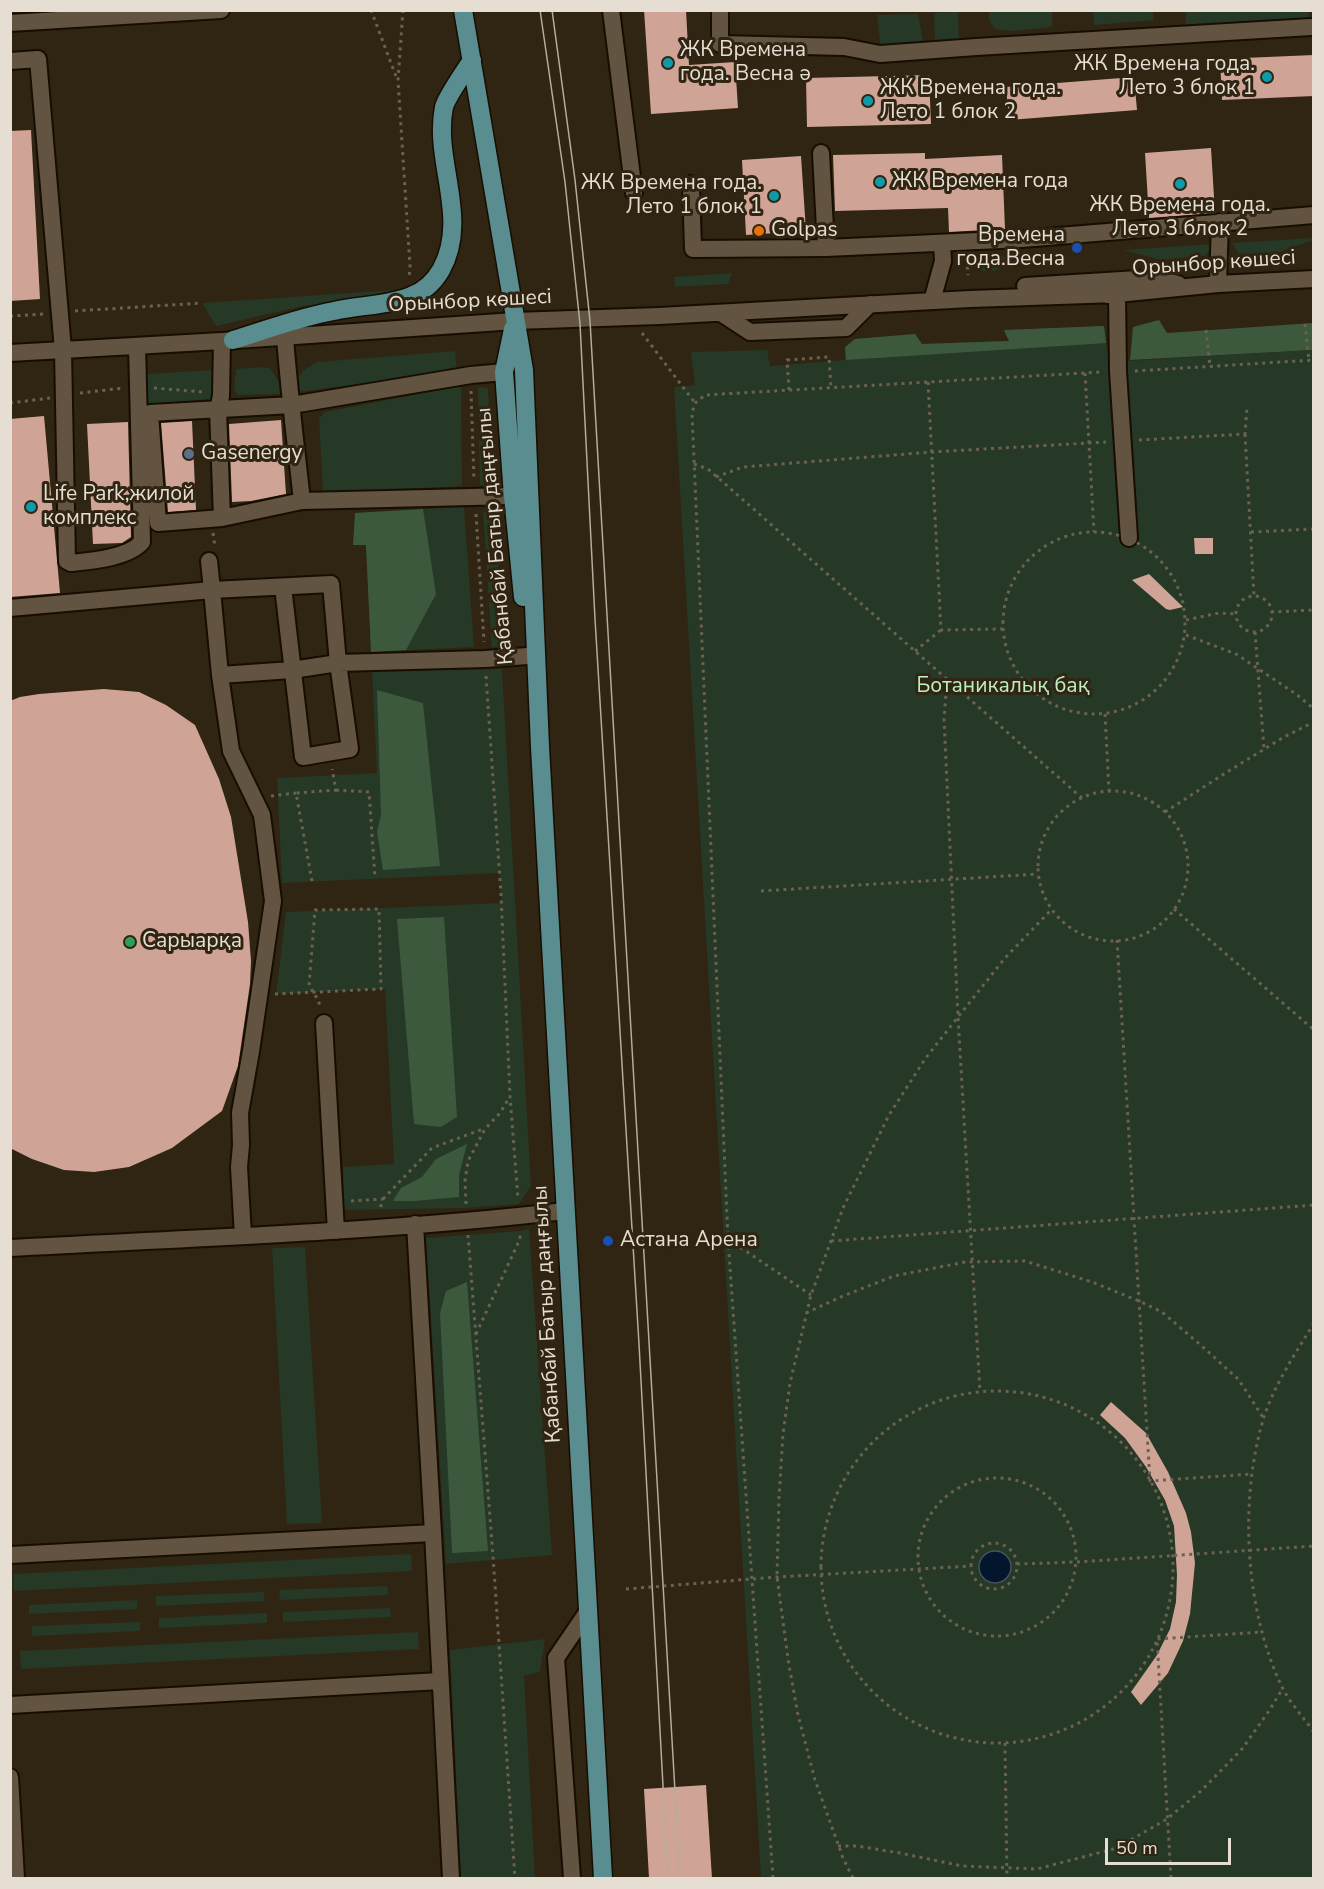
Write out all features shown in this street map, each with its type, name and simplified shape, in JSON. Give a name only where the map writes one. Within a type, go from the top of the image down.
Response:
[{"type":"main road","name":"Қабанбай Батыр даңғылы","points":[[463,10],[524,370],[540,747],[603,1878]]},
{"type":"main road","points":[[227,341],[327,312],[411,296],[425,290],[436,278],[445,262],[453,229],[442,134],[444,105],[472,60]]},
{"type":"main road","name":"Қабанбай Батыр даңғылы","points":[[515,321],[504,372],[528,656],[540,747]]},
{"type":"street","points":[[10,23],[78,15],[221,10]]},
{"type":"street","points":[[611,10],[634,193]]},
{"type":"street","points":[[720,10],[720,44],[844,47],[880,54],[1311,27]]},
{"type":"street","points":[[10,61],[38,59],[63,350],[67,561],[71,563],[116,555],[137,547],[142,542],[137,346]]},
{"type":"street","points":[[821,153],[826,248]]},
{"type":"street","points":[[691,184],[693,249],[826,248],[1022,239],[1314,215]]},
{"type":"street","points":[[1218,284],[1220,222]]},
{"type":"street","points":[[932,301],[944,261],[942,243]]},
{"type":"street","points":[[988,298],[1022,286],[1154,278],[1191,287]]},
{"type":"street","name":"Орынбор көшесі","points":[[932,301],[971,303],[1314,279]]},
{"type":"street","points":[[1117,294],[1118,372],[1129,538]]},
{"type":"street","name":"Орынбор көшесі","points":[[10,353],[515,321],[1117,294]]},
{"type":"street","points":[[285,337],[288,384],[302,501]]},
{"type":"street","points":[[217,519],[219,402],[227,341]]},
{"type":"street","points":[[504,372],[471,375],[292,405],[219,402],[150,413],[158,523],[217,519],[302,501],[513,496]]},
{"type":"street","points":[[209,561],[220,675],[231,751],[262,815],[273,901],[240,1113],[239,1167],[243,1236]]},
{"type":"street","points":[[10,608],[212,590],[331,584],[338,663],[350,749],[303,757],[283,587]]},
{"type":"street","points":[[220,675],[292,670],[338,663],[528,656]]},
{"type":"street","points":[[324,1023],[336,1231]]},
{"type":"street","points":[[10,1248],[336,1231],[565,1211]]},
{"type":"street","points":[[415,1224],[451,1878]]},
{"type":"street","points":[[10,1555],[433,1533]]},
{"type":"street","points":[[572,1878],[556,1658],[588,1611]]},
{"type":"street","points":[[10,1705],[440,1682]]},
{"type":"street","points":[[10,1777],[16,1878]]},
{"type":"path","points":[[371,10],[398,80]]},
{"type":"path","points":[[403,10],[398,80],[410,266],[409,289]]},
{"type":"path","points":[[967,259],[968,275]]},
{"type":"path","points":[[10,316],[202,303]]},
{"type":"path","points":[[630,317],[694,404]]},
{"type":"path","points":[[772,1878],[728,1239],[694,464],[692,413],[694,404],[705,395],[1311,360],[1305,324]]},
{"type":"path","points":[[1206,330],[1210,366]]},
{"type":"path","points":[[789,390],[787,360],[829,357],[831,388]]},
{"type":"path","points":[[1085,373],[1094,531]]},
{"type":"path","points":[[471,375],[475,497],[501,895],[510,1096],[520,1239],[476,1334],[515,1878]]},
{"type":"path","points":[[928,382],[941,630]]},
{"type":"path","points":[[138,387],[171,388],[219,402]]},
{"type":"path","points":[[1247,407],[1245,435],[1254,596]]},
{"type":"path","points":[[716,477],[743,466],[932,452],[1245,435]]},
{"type":"path","points":[[694,464],[708,470],[1082,798]]},
{"type":"path","points":[[209,561],[215,549],[217,519]]},
{"type":"path","points":[[1251,532],[1314,529]]},
{"type":"path","points":[[1094,531],[1114,533],[1129,538],[1154,553],[1169,570],[1180,590],[1186,620],[1185,635],[1177,663],[1159,688],[1134,705],[1105,714],[1068,710],[1047,701],[1035,692],[1015,669],[1009,656],[1003,629],[1007,596],[1012,582],[1030,557],[1055,540],[1076,533],[1094,531]]},
{"type":"path","points":[[1254,596],[1267,602],[1272,612],[1265,627],[1255,632],[1244,628],[1237,620],[1236,614],[1240,603],[1254,596]]},
{"type":"path","points":[[1272,612],[1314,610]]},
{"type":"path","points":[[1186,620],[1218,614],[1236,614]]},
{"type":"path","points":[[914,652],[941,630],[1003,629]]},
{"type":"path","points":[[1255,632],[1264,750]]},
{"type":"path","points":[[1185,635],[1236,654],[1296,694],[1314,709]]},
{"type":"path","points":[[947,681],[944,719],[951,879],[980,1392]]},
{"type":"path","points":[[1105,714],[1109,791]]},
{"type":"path","points":[[1165,812],[1264,750],[1314,722]]},
{"type":"path","points":[[328,753],[336,790]]},
{"type":"path","points":[[254,799],[336,790],[369,792],[375,877]]},
{"type":"path","points":[[1109,791],[1139,796],[1165,812],[1180,833],[1187,859],[1187,876],[1182,893],[1174,909],[1164,921],[1136,937],[1117,940],[1097,939],[1075,931],[1062,921],[1052,909],[1042,890],[1038,874],[1040,847],[1049,826],[1063,810],[1082,798],[1109,791]]},
{"type":"path","points":[[296,793],[312,881]]},
{"type":"path","points":[[760,891],[1038,874]]},
{"type":"path","points":[[259,995],[313,992],[381,988],[379,909],[315,910],[309,986],[313,992],[318,998],[324,1023]]},
{"type":"path","points":[[853,1878],[838,1846],[815,1780],[798,1715],[777,1577],[783,1434],[790,1383],[811,1294],[843,1208],[889,1115],[925,1059],[958,1017],[1005,958],[1052,909]]},
{"type":"path","points":[[1174,909],[1314,1030]]},
{"type":"path","points":[[1117,940],[1150,1481]]},
{"type":"path","points":[[380,1209],[383,1199],[432,1148],[485,1128]]},
{"type":"path","points":[[334,1202],[383,1199]]},
{"type":"path","points":[[831,1241],[1314,1205]]},
{"type":"path","points":[[728,1239],[811,1294]]},
{"type":"path","points":[[806,1313],[894,1276],[972,1262],[1025,1261],[1092,1282],[1162,1312],[1239,1380],[1264,1419]]},
{"type":"path","points":[[1314,1323],[1281,1379],[1264,1419],[1252,1474],[1248,1549],[1261,1632],[1283,1688],[1314,1732]]},
{"type":"path","points":[[980,1392],[1018,1392],[1055,1401],[1090,1418],[1120,1441],[1144,1470],[1162,1504],[1171,1541],[1173,1579],[1166,1616],[1152,1652],[1130,1683],[1102,1709],[1069,1728],[1032,1740],[994,1744],[957,1739],[921,1726],[888,1707],[861,1680],[840,1648],[826,1612],[820,1575],[823,1537],[834,1500],[852,1467],[877,1438],[908,1415],[943,1400],[980,1392]]},
{"type":"path","points":[[1150,1481],[1252,1474]]},
{"type":"path","points":[[998,1478],[1023,1482],[1037,1488],[1059,1507],[1067,1520],[1077,1548],[1069,1590],[1052,1614],[1027,1630],[999,1636],[970,1631],[945,1617],[927,1594],[919,1569],[920,1537],[932,1511],[948,1495],[980,1479],[998,1478]]},
{"type":"path","points":[[997,1543],[1011,1550],[1017,1564],[1017,1571],[1009,1584],[996,1589],[988,1588],[976,1580],[971,1566],[976,1552],[982,1547],[997,1543]]},
{"type":"path","points":[[1017,1564],[1314,1546]]},
{"type":"path","points":[[626,1589],[777,1577],[971,1566]]},
{"type":"path","points":[[1157,1639],[1261,1632]]},
{"type":"path","points":[[1157,1639],[1171,1878]]},
{"type":"path","points":[[838,1846],[857,1846],[962,1866],[1037,1869],[1117,1848],[1167,1819],[1201,1791],[1242,1749],[1283,1688]]},
{"type":"path","points":[[1005,1743],[1007,1878]]},
{"type":"green space","points":[[989,11],[1052,11],[1052,27],[1013,31],[995,29],[989,20]]},
{"type":"green space","points":[[1093,11],[1153,11],[1154,20],[1094,25]]},
{"type":"green space","points":[[1186,11],[1308,11],[1310,21],[1185,29]]},
{"type":"green space","points":[[958,12],[959,42],[935,45],[934,13]]},
{"type":"green space","points":[[918,14],[924,47],[881,49],[877,15]]},
{"type":"green space","points":[[1313,238],[1313,240],[1277,253],[1239,254],[1232,243]]},
{"type":"green space","points":[[1214,244],[1205,256],[1162,260],[1123,250]]},
{"type":"green space","points":[[1031,255],[994,271],[976,271],[977,258]]},
{"type":"green space","points":[[732,273],[728,284],[675,287],[674,277]]},
{"type":"green space","points":[[409,289],[360,299],[303,306],[216,326],[202,303]]},
{"type":"green space","points":[[1159,320],[1167,333],[1313,323],[1313,350],[1130,360],[1133,327]]},
{"type":"green space","name":"Ботаникалық бақ","points":[[1104,326],[1109,362],[1313,350],[1313,1878],[761,1878],[674,387],[695,385],[691,352],[767,350],[770,366],[845,360],[845,347],[855,339],[915,334],[922,344],[1009,341],[1004,330]]},
{"type":"green space","points":[[1104,326],[1106,343],[846,360],[845,347],[855,339],[915,334],[922,344],[1009,341],[1004,330]]},
{"type":"green space","points":[[455,351],[457,371],[297,392],[296,380],[304,370],[317,362]]},
{"type":"green space","points":[[270,368],[279,382],[281,394],[238,395],[234,389],[236,369]]},
{"type":"green space","points":[[212,370],[215,390],[210,399],[141,405],[140,387],[147,374]]},
{"type":"green space","points":[[461,386],[462,486],[323,493],[319,418],[325,412]]},
{"type":"green space","points":[[478,387],[488,388],[492,485],[480,485]]},
{"type":"green space","points":[[464,507],[474,647],[371,652],[366,545],[353,545],[355,513]]},
{"type":"green space","points":[[423,509],[436,594],[406,650],[371,652],[366,545],[353,545],[355,513]]},
{"type":"green space","points":[[483,511],[494,517],[505,633],[501,645],[492,648]]},
{"type":"green space","points":[[502,669],[531,1186],[519,1204],[466,1208],[344,1210],[343,1167],[394,1164],[385,989],[276,994],[286,912],[501,903],[500,873],[282,883],[277,778],[377,773],[372,671]]},
{"type":"green space","points":[[377,690],[423,703],[440,866],[383,870],[377,832],[381,815]]},
{"type":"green space","points":[[444,917],[457,1117],[441,1127],[414,1124],[397,919]]},
{"type":"green space","points":[[467,1144],[459,1175],[459,1197],[393,1201],[401,1188],[422,1177],[436,1159]]},
{"type":"green space","points":[[529,1229],[552,1555],[446,1564],[426,1238]]},
{"type":"green space","points":[[305,1247],[322,1523],[287,1524],[272,1248]]},
{"type":"green space","points":[[467,1282],[488,1551],[452,1553],[440,1313],[446,1291]]},
{"type":"green space","points":[[411,1554],[412,1571],[14,1591],[13,1574]]},
{"type":"green space","points":[[387,1586],[388,1595],[280,1600],[279,1590]]},
{"type":"green space","points":[[264,1592],[264,1601],[156,1606],[156,1596]]},
{"type":"green space","points":[[137,1600],[137,1609],[29,1614],[29,1605]]},
{"type":"green space","points":[[390,1608],[391,1617],[283,1622],[283,1612]]},
{"type":"green space","points":[[267,1613],[267,1623],[159,1628],[159,1618]]},
{"type":"green space","points":[[140,1622],[140,1631],[32,1636],[32,1626]]},
{"type":"green space","points":[[418,1632],[419,1649],[21,1669],[20,1651]]},
{"type":"green space","points":[[545,1639],[540,1672],[524,1676],[535,1878],[461,1878],[450,1650]]},
{"type":"water","points":[[995,1551],[1007,1555],[1011,1567],[1007,1579],[995,1583],[983,1579],[979,1567],[983,1555]]},
{"type":"building","name":"ЖК Времена года. Весна ә","points":[[644,10],[686,10],[689,65],[735,62],[738,108],[651,114]]},
{"type":"building","name":"ЖК Времена года. Лето 3 блок 1","points":[[1314,55],[1314,96],[1222,100],[1220,59]]},
{"type":"building","name":"ЖК Времена года. Лето 1 блок 2","points":[[929,75],[931,124],[807,127],[806,78]]},
{"type":"building","points":[[1134,77],[1137,110],[1009,120],[1006,87]]},
{"type":"building","points":[[31,130],[40,299],[10,301],[10,131]]},
{"type":"building","name":"ЖК Времена года. Лето 3 блок 2","points":[[1211,148],[1215,213],[1149,218],[1145,153]]},
{"type":"building","points":[[925,153],[925,159],[1002,155],[1005,229],[949,232],[948,208],[835,211],[833,155]]},
{"type":"building","name":"ЖК Времена года. Лето 1 блок 1","points":[[801,156],[806,231],[746,235],[742,160]]},
{"type":"building","name":"Life Park,жилой комплекс","points":[[44,416],[60,593],[10,597],[10,419]]},
{"type":"building","points":[[281,420],[286,494],[232,502],[229,424]]},
{"type":"building","points":[[192,421],[196,510],[168,512],[161,423]]},
{"type":"building","points":[[128,422],[131,537],[122,543],[93,544],[87,424]]},
{"type":"building","points":[[1194,538],[1213,538],[1213,554],[1195,554]]},
{"type":"building","points":[[1149,574],[1183,607],[1166,609],[1132,580]]},
{"type":"building","name":"Сарыарқа","points":[[104,689],[139,692],[166,705],[195,725],[219,779],[231,817],[248,922],[251,961],[250,984],[238,1066],[222,1111],[172,1148],[129,1167],[94,1172],[64,1170],[32,1159],[10,1148],[10,701],[39,694]]},
{"type":"building","points":[[1111,1402],[1146,1433],[1168,1472],[1186,1513],[1195,1563],[1190,1614],[1183,1641],[1168,1673],[1141,1705],[1131,1692],[1157,1655],[1170,1629],[1176,1602],[1174,1526],[1165,1500],[1146,1467],[1125,1438],[1100,1415]]},
{"type":"building","points":[[706,1785],[712,1878],[649,1878],[644,1789]]},
{"type":"tram line","points":[[540,10],[565,182],[580,324],[668,1878]]},
{"type":"tram line","points":[[552,10],[575,180],[590,321],[680,1878]]},
{"type":"place","name":"ЖК Времена года. Весна ә","points":[[668,63]]},
{"type":"place","name":"ЖК Времена года. Лето 3 блок 1","points":[[1267,77]]},
{"type":"place","name":"ЖК Времена года. Лето 1 блок 2","points":[[868,101]]},
{"type":"place","name":"ЖК Времена года","points":[[880,182]]},
{"type":"place","name":"ЖК Времена года. Лето 3 блок 2","points":[[1180,184]]},
{"type":"place","name":"ЖК Времена года. Лето 1 блок 1","points":[[774,196]]},
{"type":"place","name":"Golpas","points":[[759,231]]},
{"type":"place","name":"Времена года.Весна","points":[[1077,248]]},
{"type":"place","name":"Gasenergy","points":[[189,454]]},
{"type":"place","name":"Life Park,жилой комплекс","points":[[31,507]]},
{"type":"place","name":"Сарыарқа","points":[[130,942]]},
{"type":"place","name":"Астана Арена","points":[[608,1241]]}]
